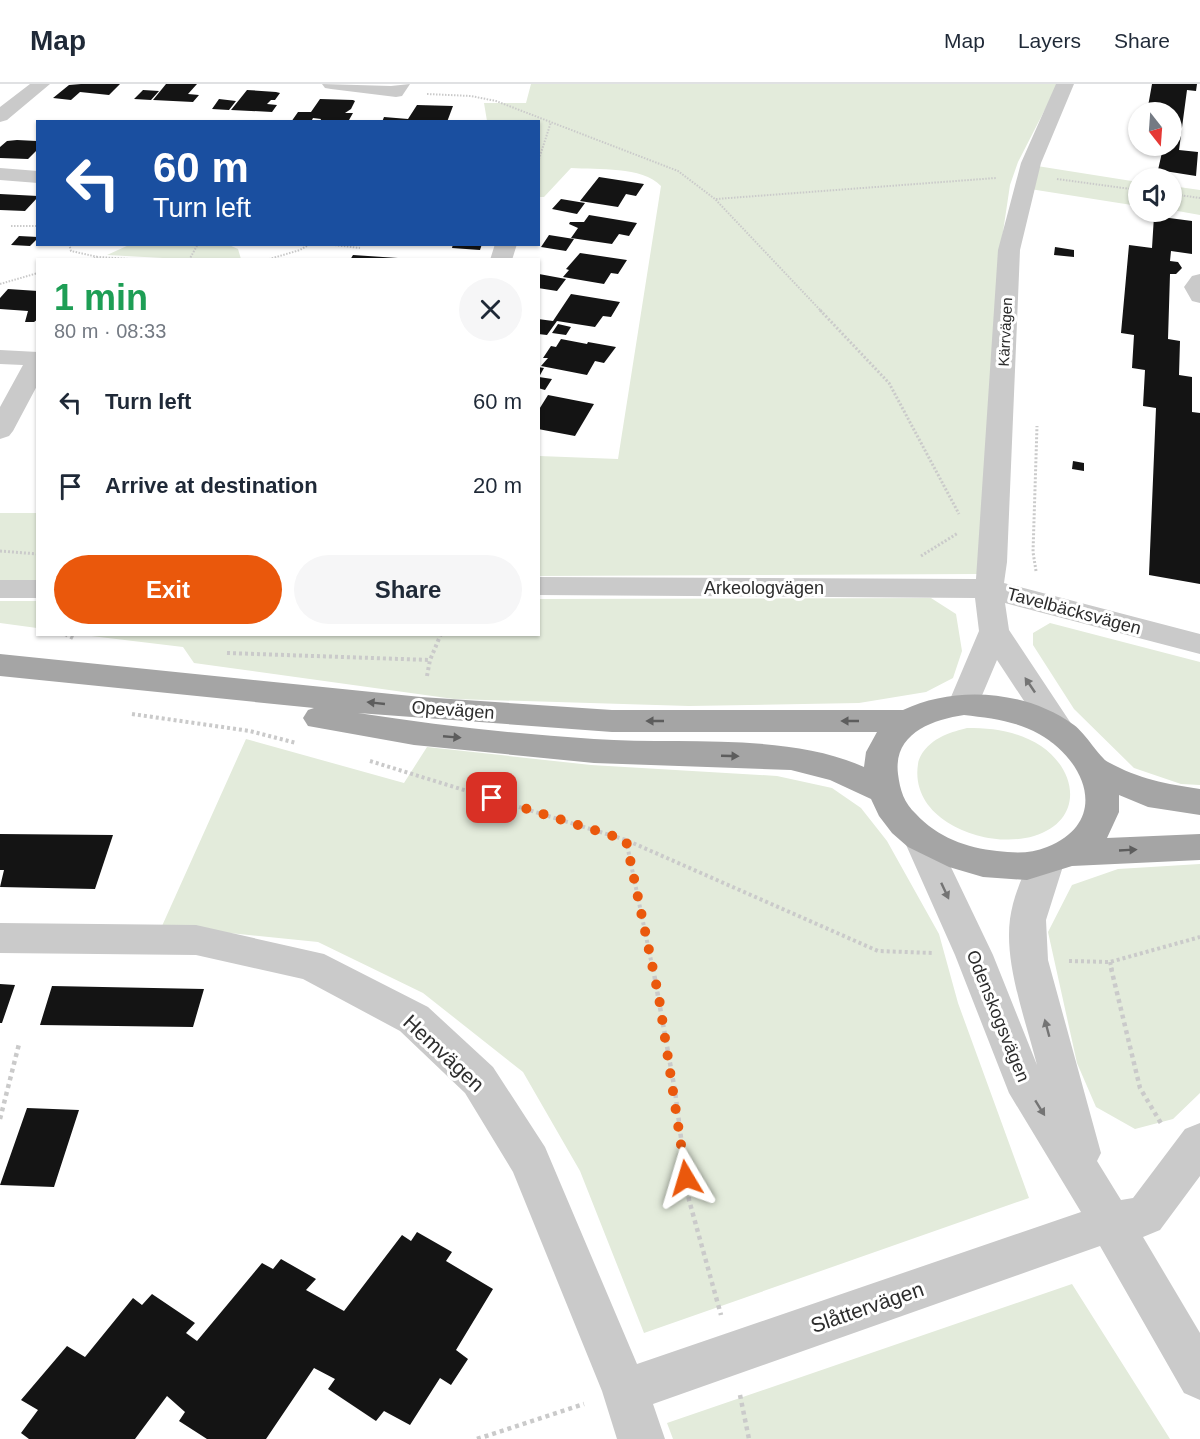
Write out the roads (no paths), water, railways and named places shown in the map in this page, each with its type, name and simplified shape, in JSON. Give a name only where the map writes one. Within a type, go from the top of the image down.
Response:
[{"type":"main road","name":"Opevägen","points":[[0,666],[421,708],[612,721],[908,721]]},
{"type":"main road","name":"Opevägen","points":[[0,666],[414,733],[594,751],[791,758],[839,770],[884,791]]},
{"type":"main road","points":[[1058,858],[1088,840],[1100,819],[1103,797],[1095,770],[1083,752],[1062,734],[1032,717],[999,707],[964,704],[934,709],[908,721],[890,737],[881,757],[880,780],[888,804],[902,822],[920,838],[950,855],[984,865],[1019,867],[1058,858],[1200,847]]},
{"type":"main road","points":[[1095,770],[1148,794],[1200,802]]},
{"type":"street","points":[[0,116],[41,84]]},
{"type":"street","points":[[331,84],[398,88]]},
{"type":"street","name":"Kärrvägen","points":[[989,589],[993,562],[1009,250],[1027,176],[1065,84]]},
{"type":"street","points":[[0,174],[36,177]]},
{"type":"street","points":[[1200,281],[1195,287],[1200,296]]},
{"type":"street","points":[[0,357],[36,359]]},
{"type":"street","points":[[0,431],[36,363]]},
{"type":"street","name":"Arkeologvägen","points":[[540,586],[989,589]]},
{"type":"street","points":[[0,589],[36,589]]},
{"type":"street","name":"Tavelbäcksvägen","points":[[1062,734],[994,631],[989,589],[1200,644]]},
{"type":"street","name":"Tavelbäcksvägen","points":[[964,704],[994,631]]},
{"type":"street","name":"Odenskogsvägen","points":[[920,838],[974,955],[1023,1080],[1200,1377]]},
{"type":"street","name":"Odenskogsvägen","points":[[1058,858],[1032,902],[1028,920],[1029,960],[1098,1205]]},
{"type":"street","name":"Hemvägen","points":[[0,938],[196,940],[311,965],[414,1018],[479,1080],[530,1161],[625,1391],[641,1439]]},
{"type":"street","name":"Slåttervägen","points":[[625,1391],[731,1354],[1098,1205],[1145,1216],[1192,1153]]}]
